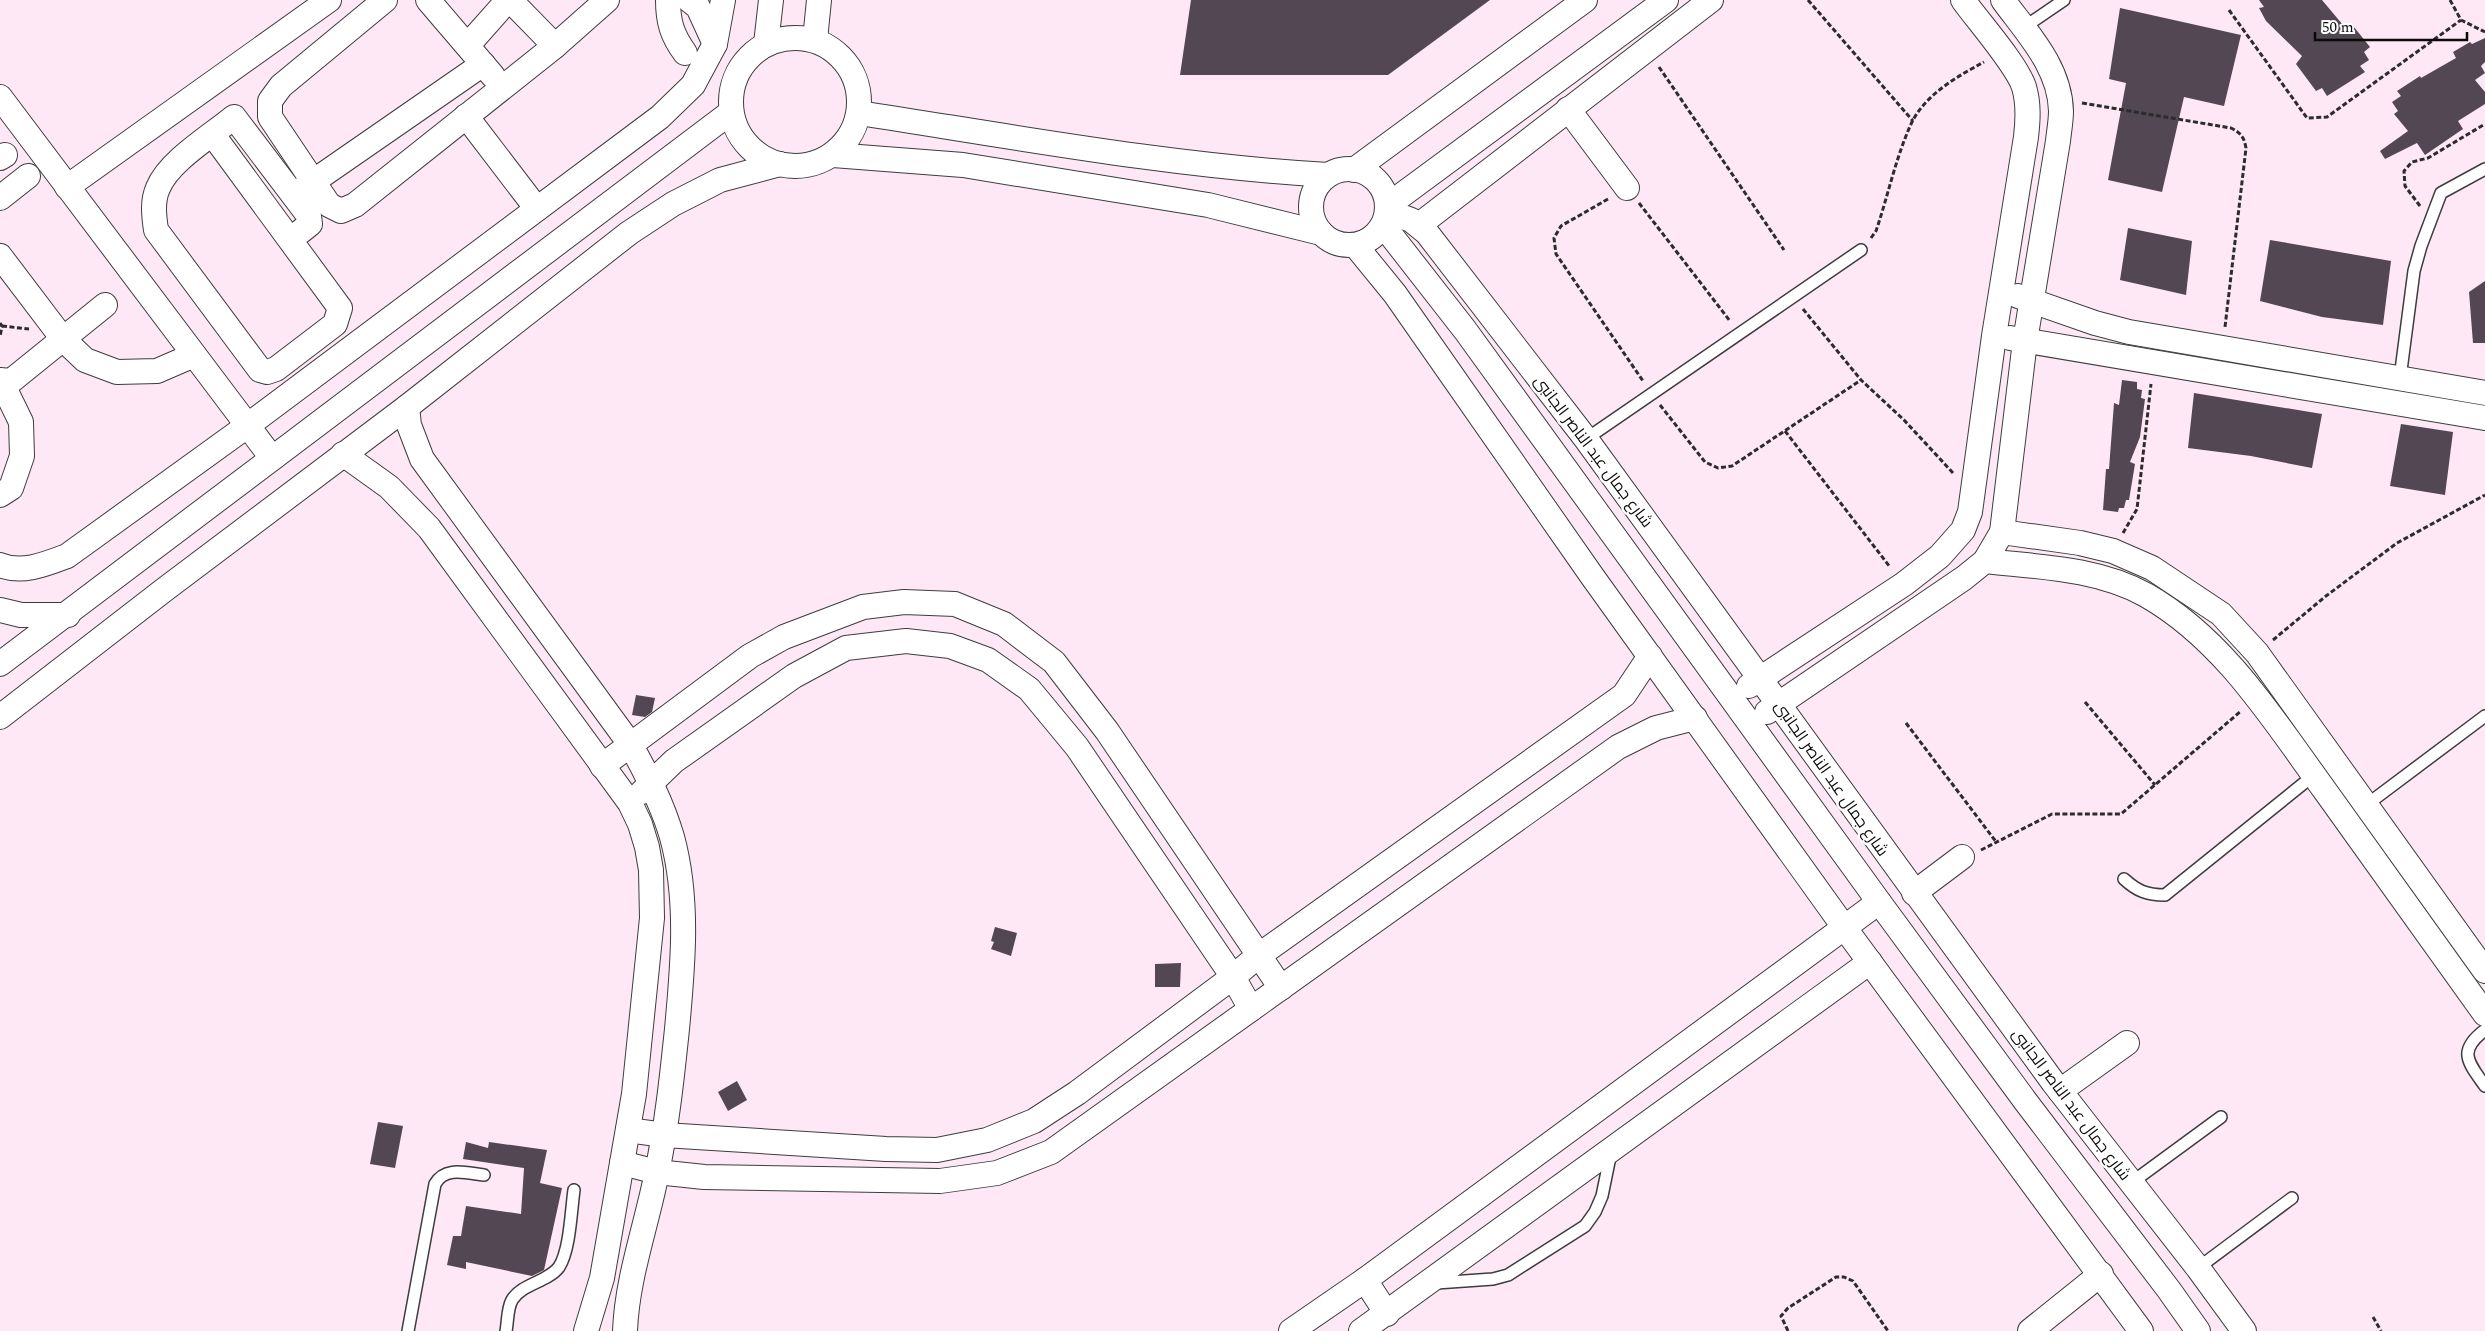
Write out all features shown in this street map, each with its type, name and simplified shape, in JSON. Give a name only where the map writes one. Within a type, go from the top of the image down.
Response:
[{"type":"street","points":[[67,187],[329,0]]},
{"type":"street","points":[[385,0],[281,86],[270,101],[270,118],[329,205],[341,211],[355,205],[555,46],[608,0]]},
{"type":"street","points":[[428,0],[503,87]]},
{"type":"street","points":[[468,45],[509,0],[555,46]]},
{"type":"street","points":[[668,0],[668,18],[674,37],[685,53]]},
{"type":"street","points":[[689,0],[698,7],[715,44]]},
{"type":"street","points":[[0,565],[5,567],[37,567],[67,556],[247,426],[660,118],[693,85],[715,44],[722,0]]},
{"type":"street","points":[[766,44],[771,0]]},
{"type":"street","points":[[815,40],[819,0]]},
{"type":"street","points":[[1354,170],[1585,0]]},
{"type":"street","points":[[832,155],[963,166],[1208,205],[1321,233],[1343,244],[1355,245],[1366,241],[1376,234],[1386,214],[1666,0]]},
{"type":"street","points":[[1419,225],[1711,0]]},
{"type":"street","points":[[1732,696],[1762,679],[1904,584],[1940,556],[1963,530],[1970,512],[1994,336],[2026,137],[2028,111],[2023,85],[2002,52],[1963,0]]},
{"type":"street","points":[[1751,722],[1964,578],[1984,561],[2002,532],[2025,341],[2058,142],[2061,109],[2054,74],[2037,45],[2003,0]]},
{"type":"street","points":[[798,37],[815,40],[832,48],[846,61],[855,76],[860,94],[859,113],[854,129],[845,143],[832,155],[816,163],[798,166],[780,164],[762,157],[747,146],[737,130],[731,112],[731,92],[738,72],[750,56],[766,44],[782,38],[798,37]]},
{"type":"street","points":[[293,195],[483,64]]},
{"type":"street","points":[[0,97],[272,458]]},
{"type":"street","points":[[1568,109],[1627,188]]},
{"type":"street","points":[[0,664],[68,615],[272,458],[731,112]]},
{"type":"street","points":[[859,113],[1144,156],[1263,171],[1328,175]]},
{"type":"street","points":[[466,116],[537,209]]},
{"type":"street","points":[[213,135],[290,240],[340,308],[339,317],[335,324],[276,369],[266,372],[260,370],[156,230],[154,209],[158,188],[168,170],[234,118],[309,216],[310,224],[290,240]]},
{"type":"street","points":[[0,717],[630,233],[673,204],[720,180],[780,164]]},
{"type":"street","points":[[1321,233],[1314,222],[1311,209],[1313,196],[1319,184],[1328,175],[1340,170],[1354,170],[1366,173],[1377,181],[1384,193],[1386,214],[1465,330],[1751,722],[1879,902],[2198,1331]]},
{"type":"street","points":[[0,198],[28,176]]},
{"type":"street","name":"شارع جمال عبد الناصر الجانبى","points":[[1386,214],[1419,225],[1586,439],[1762,679],[1914,893],[2056,1087],[2198,1268],[2244,1331]]},
{"type":"street","points":[[1355,245],[1395,294],[1844,927],[2101,1274],[2130,1327]]},
{"type":"street","points":[[0,256],[63,339],[85,360],[117,372],[157,371],[194,355]]},
{"type":"street","points":[[2001,290],[2031,302],[2129,332],[2485,393]]},
{"type":"street","points":[[0,380],[11,382],[105,305]]},
{"type":"street","points":[[1994,336],[2485,418]]},
{"type":"street","points":[[0,380],[21,422],[22,456],[11,488],[0,495]]},
{"type":"street","points":[[407,406],[414,443],[432,475],[630,744],[652,783],[672,838],[682,892],[683,920],[679,1006],[664,1135],[629,1297],[625,1331]]},
{"type":"street","points":[[343,454],[389,487],[429,528],[630,803],[640,824],[646,847],[653,894],[634,1094],[602,1278],[586,1331]]},
{"type":"street","points":[[2002,532],[2080,543],[2113,551],[2152,568],[2221,614],[2257,653],[2485,971]]},
{"type":"street","points":[[1984,561],[2075,570],[2109,579],[2145,594],[2177,614],[2206,639],[2256,697],[2485,1014]]},
{"type":"street","points":[[602,766],[750,656],[784,637],[864,607],[904,602],[955,604],[1004,624],[1054,662],[1107,731],[1280,988]]},
{"type":"street","points":[[0,610],[21,615],[68,615]]},
{"type":"street","points":[[630,803],[674,761],[794,676],[846,648],[906,642],[950,646],[988,660],[1029,689],[1076,747],[1233,978],[1251,1009]]},
{"type":"street","points":[[628,1130],[664,1135],[886,1149],[937,1150],[987,1140],[1034,1121],[1077,1093],[1233,978],[1258,956],[1624,695],[1650,656]]},
{"type":"street","points":[[622,1163],[657,1172],[704,1177],[940,1181],[997,1172],[1051,1152],[1618,747],[1656,728],[1695,718]]},
{"type":"street","points":[[2346,820],[2365,806]]},
{"type":"street","points":[[1914,893],[1962,858]]},
{"type":"street","points":[[1291,1331],[1365,1280],[1879,902]]},
{"type":"street","points":[[1361,1331],[1870,962]]},
{"type":"street","points":[[2026,1102],[2056,1087],[2127,1043]]},
{"type":"street","points":[[2169,1290],[2198,1268]]},
{"type":"street","points":[[2030,1331],[2101,1274]]},
{"type":"street","points":[[1365,1280],[1387,1314]]},
{"type":"lane","points":[[2023,28],[2064,0]]},
{"type":"lane","points":[[2400,378],[2414,271],[2441,192],[2485,169]]},
{"type":"lane","points":[[1586,439],[1861,250]]},
{"type":"lane","points":[[2365,806],[2485,716]]},
{"type":"lane","points":[[2124,880],[2135,890],[2149,895],[2165,895],[2314,775]]},
{"type":"lane","points":[[2485,1030],[2473,1039],[2468,1049],[2467,1060],[2485,1086]]},
{"type":"lane","points":[[2131,1183],[2221,1117]]},
{"type":"lane","points":[[1429,1283],[1493,1279],[1508,1275],[1585,1226],[1595,1212],[1602,1196],[1612,1150]]},
{"type":"lane","points":[[408,1331],[435,1184],[439,1177],[446,1172],[484,1175]]},
{"type":"lane","points":[[506,1331],[510,1307],[514,1298],[550,1275],[558,1268],[564,1258],[574,1190]]},
{"type":"lane","points":[[2198,1268],[2292,1198]]},
{"type":"path","points":[[1808,0],[1913,121]]},
{"type":"path","points":[[2450,0],[2461,20],[2485,32]]},
{"type":"path","points":[[2229,10],[2307,118],[2326,117],[2461,20]]},
{"type":"path","points":[[1647,49],[1784,250]]},
{"type":"path","points":[[1861,250],[1876,231],[1913,121],[1929,101],[1948,83],[2002,52]]},
{"type":"path","points":[[2079,102],[2231,128],[2240,133],[2244,139],[2246,148],[2223,348]]},
{"type":"path","points":[[2441,192],[2419,207],[2405,186],[2404,171],[2412,162],[2428,158],[2485,124]]},
{"type":"path","points":[[1739,334],[1627,188],[1561,226],[1554,238],[1556,254],[1652,394],[1705,462],[1718,468],[1732,466],[1861,380]]},
{"type":"path","points":[[1793,297],[1861,380],[1973,492]]},
{"type":"path","points":[[0,324],[2,326],[0,337]]},
{"type":"path","points":[[2113,551],[2137,509],[2152,384],[2130,358]]},
{"type":"path","points":[[1785,431],[1904,584]]},
{"type":"path","points":[[2257,653],[2326,596],[2398,543],[2485,495]]},
{"type":"path","points":[[1906,723],[1997,843],[2052,814],[2120,814],[2256,697]]},
{"type":"path","points":[[2085,702],[2155,785]]},
{"type":"path","points":[[1788,1331],[1781,1316],[1788,1308],[1836,1277],[1844,1277],[1853,1281],[1888,1331]]},
{"type":"path","points":[[2373,1317],[2381,1331]]},
{"type":"building","points":[[1191,0],[1490,0],[1388,75],[1180,75]]},
{"type":"building","points":[[2259,0],[2322,0],[2348,31],[2354,27],[2370,47],[2364,52],[2369,60],[2360,66],[2365,72],[2327,96],[2322,88],[2316,91],[2296,64],[2302,56],[2266,21],[2259,8],[2264,7]]},
{"type":"building","points":[[2120,8],[2241,35],[2224,106],[2184,97],[2162,192],[2108,180],[2126,83],[2109,79]]},
{"type":"building","points":[[2485,38],[2485,62],[2481,66],[2485,73],[2475,80],[2485,92],[2485,104],[2458,121],[2463,129],[2425,155],[2417,143],[2385,159],[2380,151],[2408,131],[2394,114],[2398,111],[2392,102],[2401,96],[2397,91],[2420,76],[2421,78],[2456,58],[2453,52],[2470,42],[2472,44]]},
{"type":"building","points":[[2128,228],[2192,241],[2186,295],[2120,280]]},
{"type":"building","points":[[2270,240],[2391,261],[2383,325],[2322,317],[2260,301]]},
{"type":"building","points":[[2485,281],[2485,343],[2473,343],[2469,292]]},
{"type":"building","points":[[2122,380],[2137,382],[2137,389],[2142,390],[2141,398],[2145,399],[2140,437],[2130,462],[2135,464],[2129,500],[2126,500],[2124,508],[2119,508],[2118,512],[2103,510],[2106,469],[2109,469],[2114,403],[2119,405]]},
{"type":"building","points":[[2194,393],[2322,414],[2312,468],[2251,456],[2188,448]]},
{"type":"building","points":[[2401,424],[2453,432],[2445,495],[2390,486]]},
{"type":"building","points":[[636,695],[655,698],[652,712],[645,717],[632,715]]},
{"type":"building","points":[[995,927],[1017,933],[1011,956],[991,949],[994,942],[991,941]]},
{"type":"building","points":[[1181,963],[1180,987],[1155,987],[1155,964]]},
{"type":"building","points":[[737,1081],[747,1100],[728,1111],[718,1092]]},
{"type":"building","points":[[378,1122],[403,1126],[395,1168],[370,1164]]},
{"type":"building","points":[[466,1142],[488,1148],[489,1142],[547,1150],[540,1183],[562,1188],[544,1270],[532,1276],[466,1262],[466,1269],[447,1265],[453,1236],[461,1236],[466,1206],[521,1214],[524,1168],[463,1159]]}]
